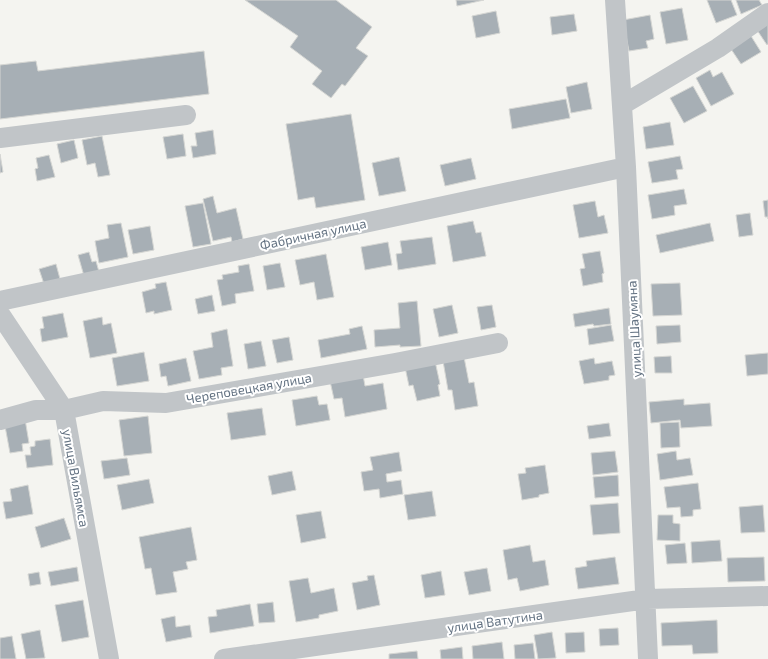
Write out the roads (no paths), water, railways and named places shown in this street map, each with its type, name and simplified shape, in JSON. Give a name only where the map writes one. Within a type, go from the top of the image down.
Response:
[{"type":"street","name":"улица Шаумяна","points":[[615,0],[626,167],[647,599],[648,659]]},
{"type":"street","points":[[622,105],[718,48],[768,13]]},
{"type":"street","points":[[0,138],[186,115]]},
{"type":"street","name":"Фабричная улица","points":[[0,301],[626,167]]},
{"type":"street","name":"улица Вильямса","points":[[0,314],[64,410],[109,659]]},
{"type":"street","name":"Череповецкая улица","points":[[0,420],[36,410],[64,410],[103,401],[166,403],[498,343]]},
{"type":"street","name":"улица Ватутина","points":[[224,659],[647,599],[768,596]]}]
